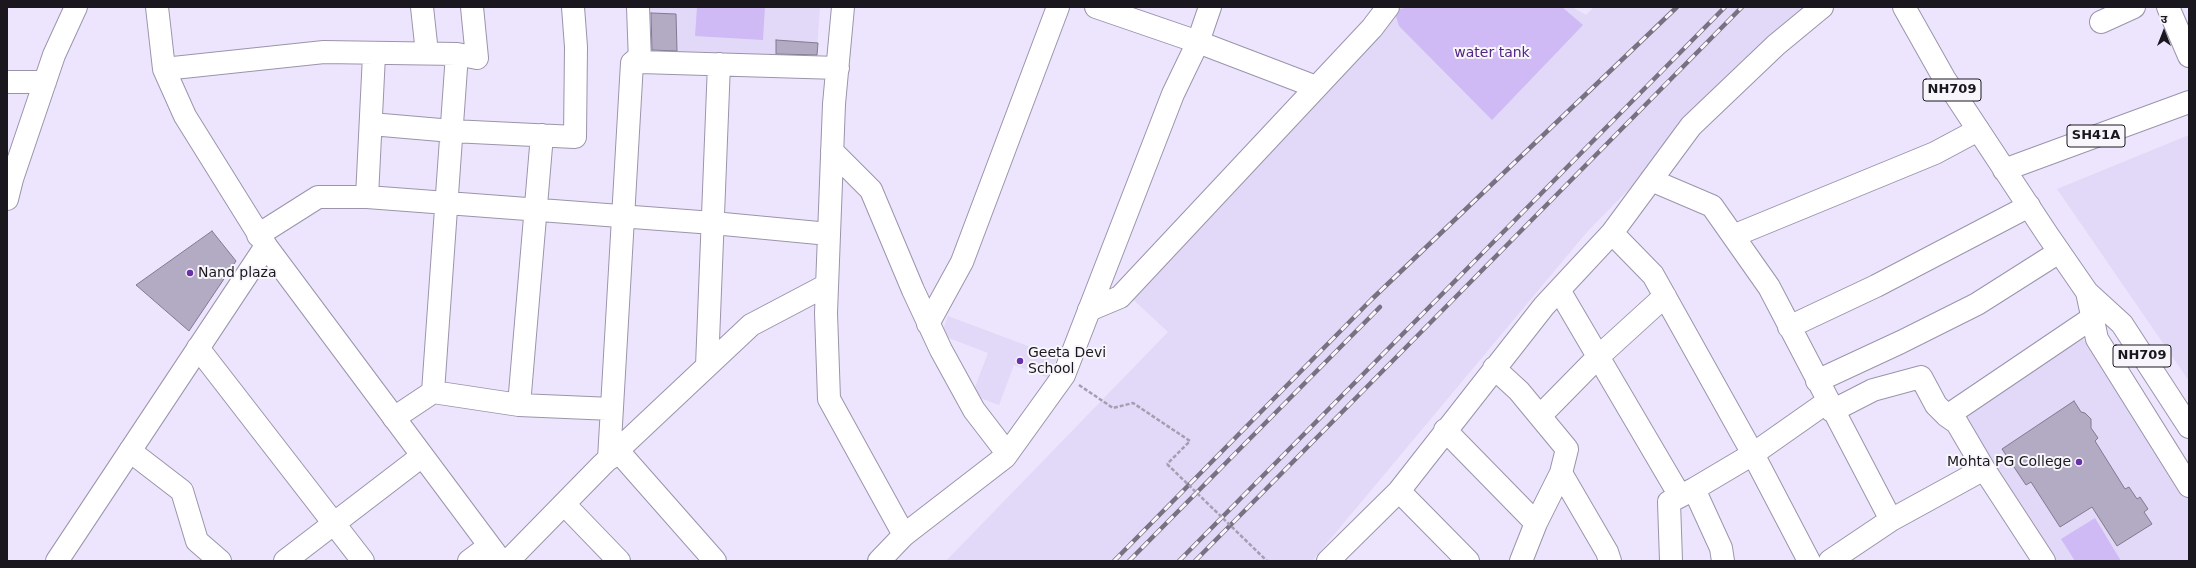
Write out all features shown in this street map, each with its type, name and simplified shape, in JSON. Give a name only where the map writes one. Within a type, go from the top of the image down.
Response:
[{"type":"street","points":[[9,185],[54,54],[76,7]]},
{"type":"street","points":[[157,7],[164,69],[185,116],[262,240],[495,553],[469,561]]},
{"type":"street","points":[[422,7],[427,53]]},
{"type":"street","points":[[164,69],[324,52],[374,54],[457,54],[477,58],[472,7]]},
{"type":"street","points":[[371,124],[452,131],[575,137],[576,47],[573,7]]},
{"type":"street","points":[[638,7],[640,62],[838,68]]},
{"type":"street","points":[[843,7],[832,151],[826,313],[828,399],[904,535]]},
{"type":"street","points":[[928,324],[962,262],[1058,7]]},
{"type":"street","points":[[1096,7],[1198,42],[1316,87]]},
{"type":"street","points":[[879,561],[904,535],[1007,454],[1064,374],[1173,94],[1198,42],[1210,7]]},
{"type":"street","points":[[1089,310],[1120,298],[1372,28],[1388,7]]},
{"type":"street","points":[[1328,561],[1399,491],[1494,368],[1559,290],[1612,233],[1691,126],[1776,45],[1822,7]]},
{"type":"street","name":"NH709","points":[[1904,7],[1944,78],[2004,170]]},
{"type":"street","points":[[2101,22],[2134,7]]},
{"type":"street","points":[[2168,7],[2189,56]]},
{"type":"street","points":[[367,197],[374,54]]},
{"type":"street","points":[[433,392],[448,204],[457,54]]},
{"type":"street","points":[[640,56],[632,63],[612,409],[613,455],[715,561]]},
{"type":"street","points":[[707,366],[719,64]]},
{"type":"street","points":[[7,82],[44,82]]},
{"type":"street","name":"SH41A","points":[[2004,170],[2189,102]]},
{"type":"street","points":[[1733,236],[1935,153],[1978,130]]},
{"type":"street","points":[[519,404],[542,135]]},
{"type":"street","points":[[832,151],[871,190],[928,324],[974,410],[1007,454]]},
{"type":"street","points":[[2004,170],[2086,292],[2097,339],[2189,486]]},
{"type":"street","points":[[1652,180],[1712,206],[1768,287],[1891,520]]},
{"type":"street","points":[[57,561],[198,348],[262,240],[318,197],[367,197],[623,218],[713,223],[829,234]]},
{"type":"street","points":[[1789,327],[1876,286],[2029,206]]},
{"type":"street","points":[[1612,233],[1653,275],[1753,454],[1809,561]]},
{"type":"street","points":[[1817,381],[1901,342],[1976,304],[2059,252]]},
{"type":"street","points":[[508,561],[613,455],[751,325],[827,285]]},
{"type":"street","points":[[1559,290],[1598,357],[1687,492],[1721,548],[1723,561]]},
{"type":"street","name":"NH709","points":[[2086,292],[2122,324],[2189,427]]},
{"type":"street","points":[[1540,416],[1598,357],[1665,296]]},
{"type":"street","points":[[1947,416],[2092,318]]},
{"type":"street","points":[[198,348],[363,561]]},
{"type":"street","points":[[1494,368],[1519,391],[1567,450],[1561,473],[1536,523],[1521,561]]},
{"type":"street","points":[[1671,561],[1669,502],[1753,454],[1830,406],[1873,390],[1921,377],[1936,405],[1957,423],[1984,469],[2044,561]]},
{"type":"street","points":[[394,418],[433,392],[519,404],[612,409]]},
{"type":"street","points":[[1445,430],[1536,523]]},
{"type":"street","points":[[130,451],[182,491],[197,541],[220,561]]},
{"type":"street","points":[[285,561],[422,456]]},
{"type":"street","points":[[1830,561],[1891,520],[1984,469]]},
{"type":"street","points":[[1561,473],[1607,552],[1610,561]]},
{"type":"street","points":[[1399,491],[1468,561]]},
{"type":"street","points":[[564,504],[619,561]]},
{"type":"path","points":[[1064,374],[1113,408],[1133,403],[1190,441],[1167,464],[1267,561]]},
{"type":"shaded area","points":[[644,7],[820,7],[816,63],[647,57]]},
{"type":"shaded area","points":[[1400,7],[1572,7],[1586,15],[1594,7],[1807,7],[1587,232],[1312,561],[946,561],[1168,332],[1124,291]]},
{"type":"shaded area","points":[[2189,135],[2189,381],[2057,189]]},
{"type":"shaded area","name":"Geeta Devi School","points":[[948,316],[1057,357],[1049,378],[1014,365],[999,405],[972,395],[988,353],[941,335]]},
{"type":"shaded area","name":"Mohta PG College","points":[[2083,339],[2145,426],[2189,499],[2189,561],[2054,561],[1961,414]]},
{"type":"green space","points":[[697,7],[765,7],[763,40],[695,36]]},
{"type":"green space","name":"water tank","points":[[1411,7],[1562,7],[1583,25],[1492,120],[1399,26],[1394,10]]},
{"type":"green space","points":[[2095,518],[2121,561],[2075,561],[2061,539]]},
{"type":"building","points":[[651,13],[676,14],[677,51],[652,50]]},
{"type":"building","points":[[776,40],[818,43],[817,55],[776,54]]},
{"type":"building","name":"Nand plaza","points":[[212,231],[236,261],[189,331],[136,285]]},
{"type":"building","points":[[2074,401],[2081,412],[2085,413],[2091,419],[2091,428],[2098,438],[2095,441],[2125,489],[2129,487],[2137,499],[2140,497],[2148,509],[2144,512],[2152,524],[2117,546],[2092,507],[2060,527],[2031,482],[2026,485],[2002,449]]},
{"type":"railway","points":[[1114,561],[1372,299],[1677,7]]},
{"type":"railway","points":[[1179,561],[1725,7]]},
{"type":"railway","points":[[1195,561],[1742,7]]},
{"type":"railway","points":[[1129,561],[1380,307]]},
{"type":"place","name":"Nand plaza","points":[[190,273]]},
{"type":"place","name":"Geeta Devi School","points":[[1020,361]]},
{"type":"place","name":"Mohta PG College","points":[[2079,462]]}]
